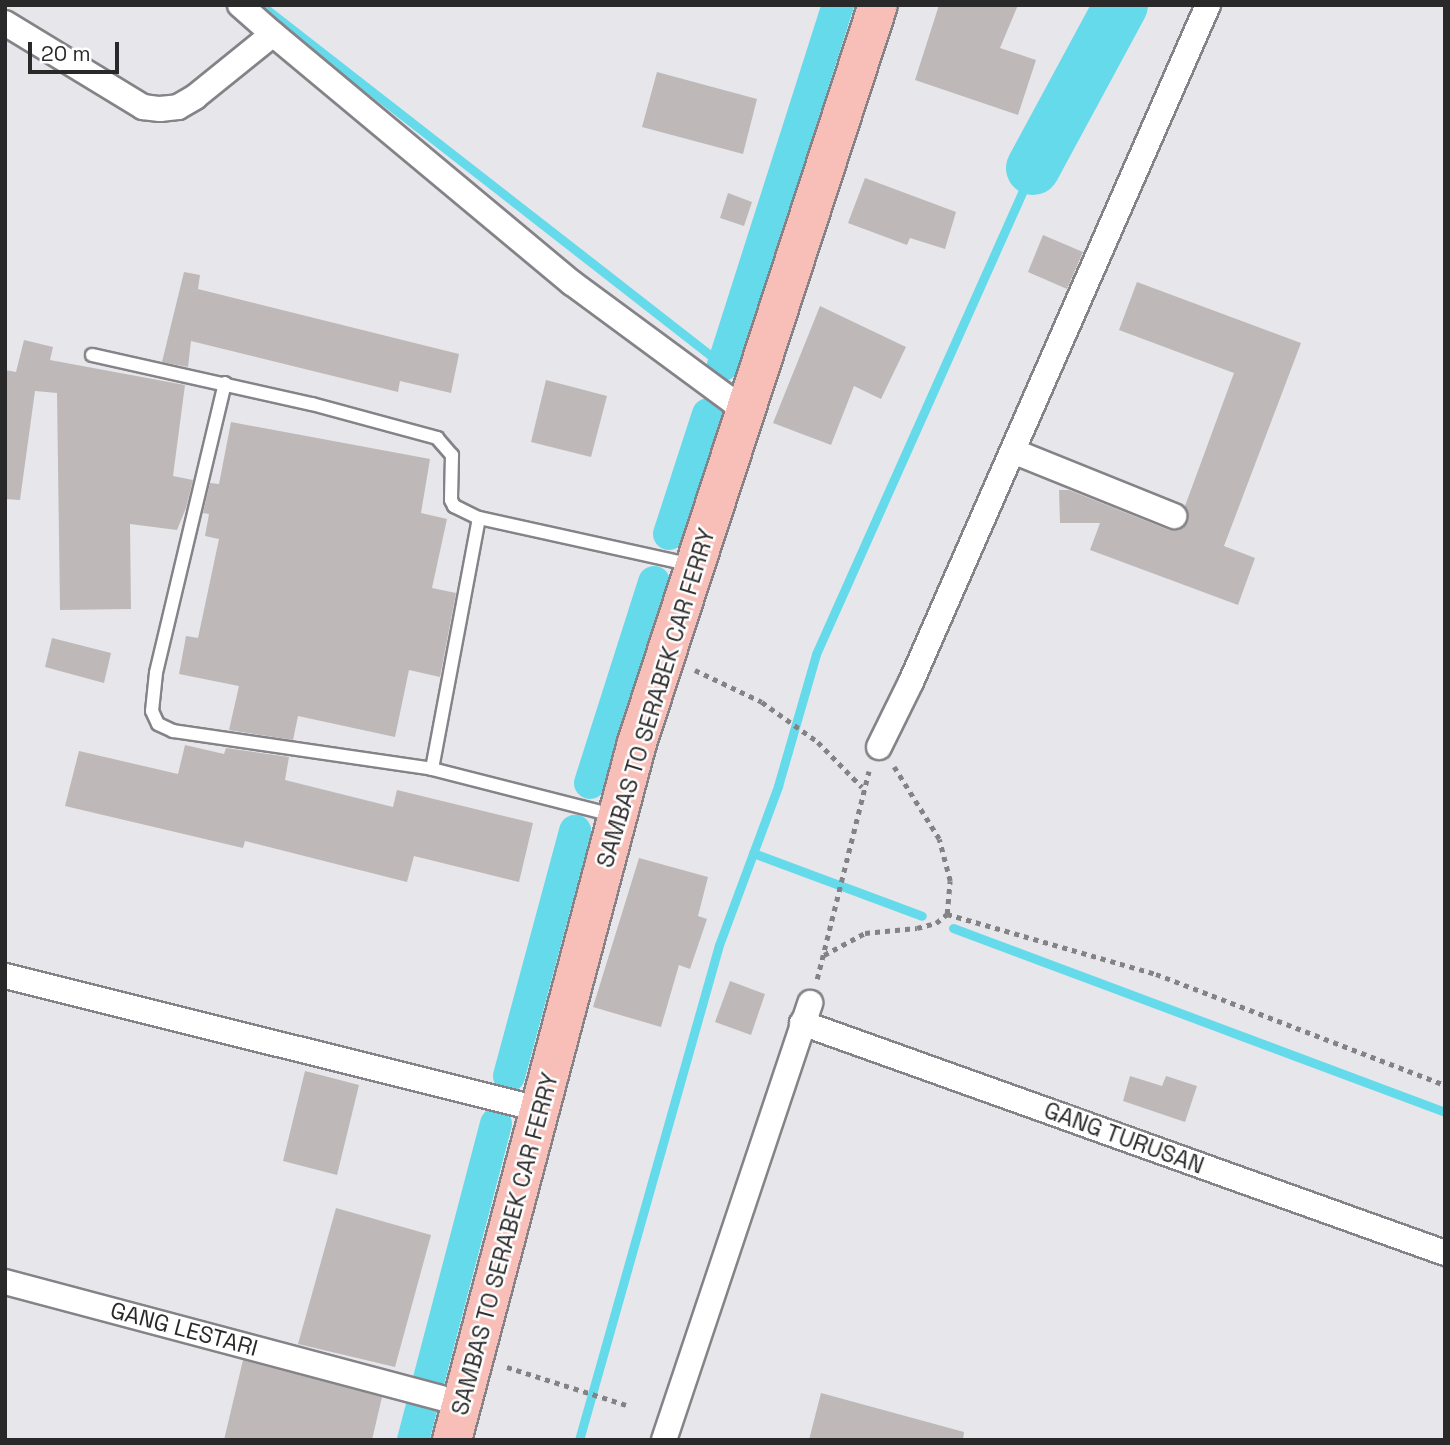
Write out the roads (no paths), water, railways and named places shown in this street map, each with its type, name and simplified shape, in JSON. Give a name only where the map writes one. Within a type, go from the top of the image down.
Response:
[{"type":"highway","name":"SAMBAS TO SERABEK CAR FERRY","points":[[452,1440],[616,816],[744,410],[878,5]]},
{"type":"street","points":[[240,5],[572,282],[744,410]]},
{"type":"street","points":[[878,747],[1013,451],[1208,5]]},
{"type":"street","points":[[5,23],[143,107],[160,109],[178,107],[195,97],[273,34]]},
{"type":"street","points":[[1013,451],[1174,516]]},
{"type":"street","points":[[5,976],[539,1109]]},
{"type":"street","name":"GANG TURUSAN","points":[[664,1440],[806,1013],[1445,1253]]},
{"type":"street","name":"GANG LESTARI","points":[[5,1282],[460,1402]]},
{"type":"lane","points":[[92,355],[225,383],[438,439],[453,455],[451,500],[454,506],[479,518],[696,566]]},
{"type":"lane","points":[[225,383],[156,673],[152,712],[158,724],[173,732],[432,769],[616,816]]},
{"type":"lane","points":[[432,769],[479,518]]},
{"type":"waterway","points":[[261,5],[723,365]]},
{"type":"waterway","points":[[723,365],[838,5]]},
{"type":"waterway","points":[[1033,168],[1121,5]]},
{"type":"waterway","points":[[579,1440],[719,945],[778,786],[816,654],[1033,168]]},
{"type":"waterway","points":[[669,534],[708,414]]},
{"type":"waterway","points":[[590,783],[654,582]]},
{"type":"waterway","points":[[509,1076],[575,831]]},
{"type":"waterway","points":[[753,853],[922,916]]},
{"type":"waterway","points":[[953,928],[1445,1112]]},
{"type":"waterway","points":[[413,1440],[496,1124]]}]
